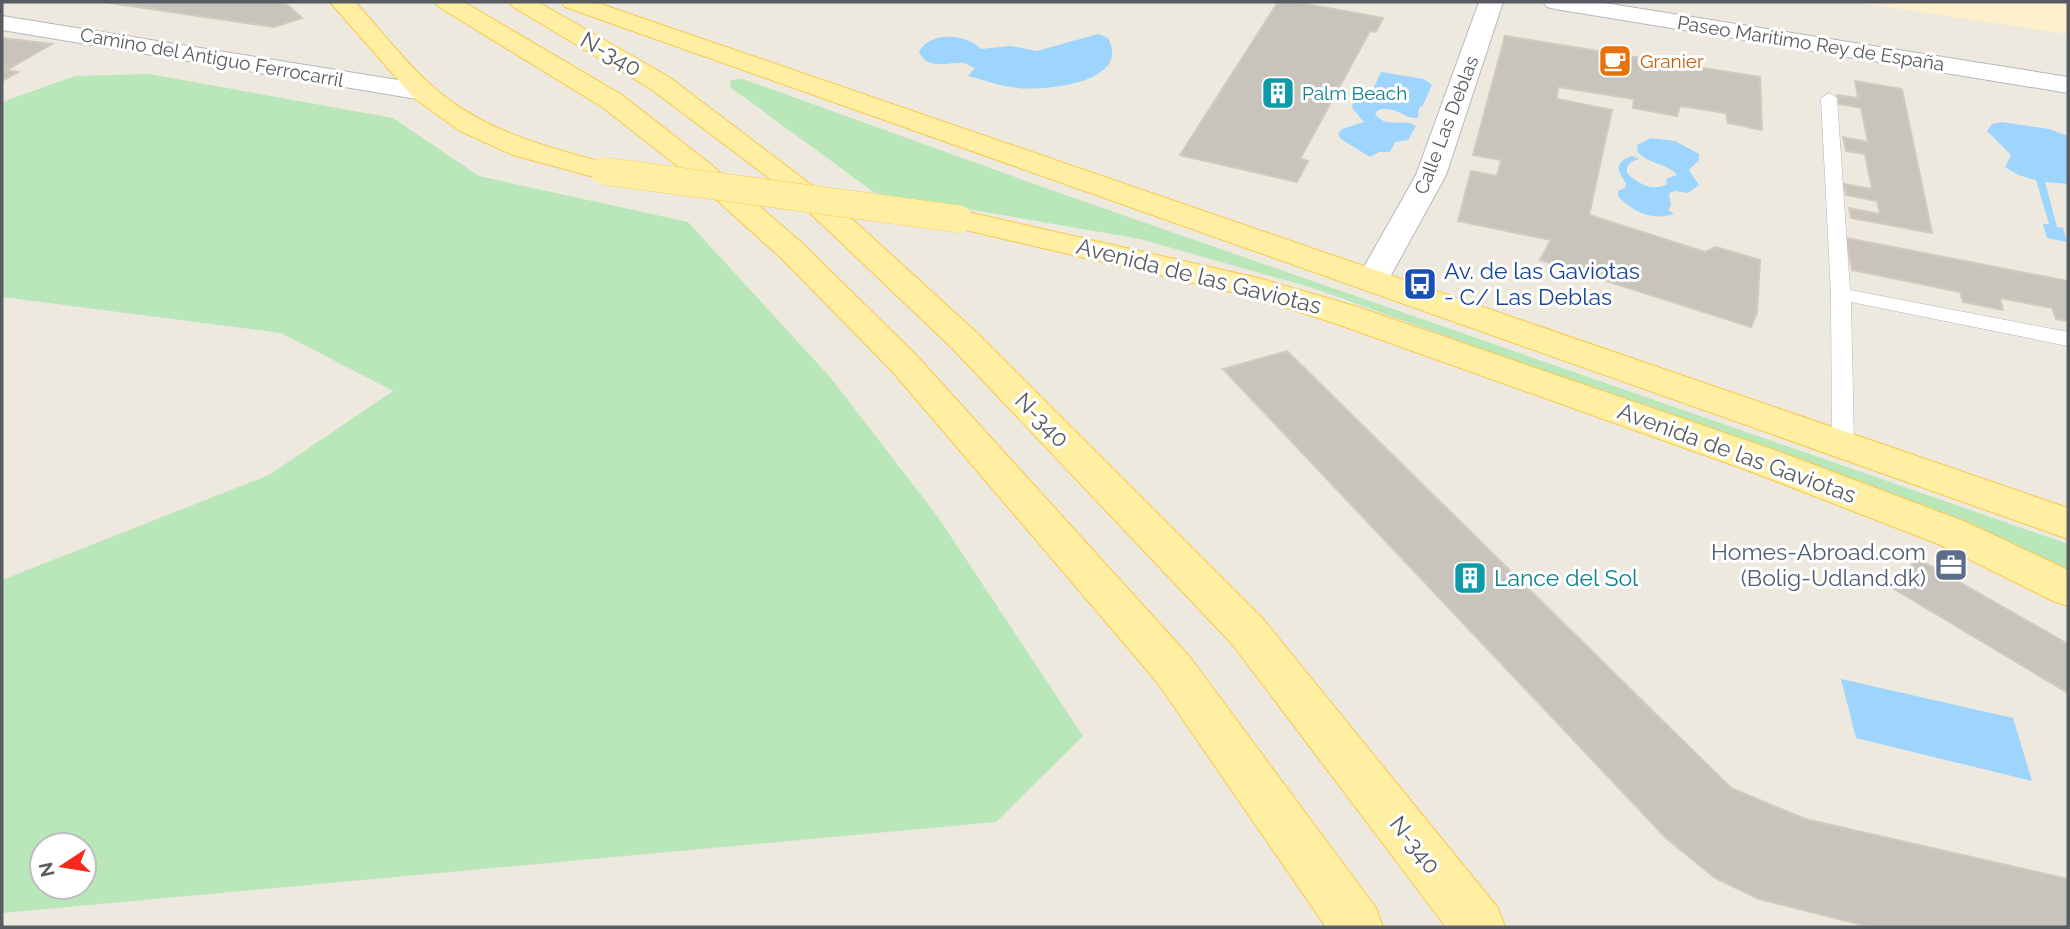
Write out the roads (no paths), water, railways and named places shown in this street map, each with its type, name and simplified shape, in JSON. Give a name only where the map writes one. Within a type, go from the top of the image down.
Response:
[{"type":"main road","name":"Avenida de las Gaviotas","points":[[342,2],[423,92],[470,125],[523,149],[604,172],[660,181],[840,201],[959,219],[1258,288],[1346,315],[1766,462],[1940,528],[2068,589]]},
{"type":"main road","name":"N-340","points":[[447,2],[612,101],[699,169],[792,250],[904,363],[1173,669],[1357,927]]},
{"type":"main road","name":"N-340","points":[[521,2],[660,83],[775,169],[819,205],[964,340],[1248,632],[1479,927]]},
{"type":"main road","name":"Avenida de las Gaviotas","points":[[573,2],[2068,524]]},
{"type":"street","name":"Calle Las Deblas","points":[[1372,281],[1431,175],[1491,2]]},
{"type":"street","name":"Paseo Marítimo Rey de España","points":[[1555,2],[2068,85]]},
{"type":"street","points":[[1673,2],[2068,65]]},
{"type":"street","name":"Camino del Antiguo Ferrocarril","points":[[2,23],[423,92]]},
{"type":"lane","points":[[1829,98],[1841,294],[1843,444]]},
{"type":"lane","points":[[1841,294],[2068,339]]},
{"type":"water","points":[[1098,34],[1108,38],[1112,53],[1108,65],[1082,81],[1046,88],[1011,87],[968,76],[975,68],[964,63],[933,63],[922,57],[919,51],[932,40],[949,37],[967,40],[981,49],[1011,46],[1037,51]]},
{"type":"water","points":[[1381,72],[1424,79],[1432,85],[1419,108],[1418,118],[1390,109],[1378,110],[1375,114],[1384,121],[1416,126],[1408,140],[1395,142],[1390,152],[1379,152],[1370,157],[1341,139],[1338,134],[1342,129],[1364,122],[1352,108],[1353,103],[1361,94],[1372,92]]},
{"type":"water","points":[[2002,122],[2049,129],[2068,136],[2068,184],[2045,182],[2057,227],[2063,228],[2067,242],[2047,238],[2043,224],[2049,224],[2036,180],[2018,175],[2005,167],[2011,155],[1987,131],[1992,124]]},
{"type":"water","points":[[1651,138],[1675,141],[1699,154],[1699,160],[1689,170],[1699,185],[1688,193],[1669,193],[1671,205],[1668,210],[1674,214],[1666,216],[1643,214],[1618,196],[1618,191],[1625,188],[1626,183],[1620,174],[1620,163],[1632,156],[1639,159],[1631,162],[1627,173],[1646,186],[1662,186],[1667,184],[1666,179],[1677,175],[1638,152],[1637,145]]},
{"type":"water","points":[[1841,679],[2013,718],[2032,781],[1856,738]]},
{"type":"place","name":"Granier","points":[[1615,61]]},
{"type":"place","name":"Palm Beach","points":[[1278,93]]},
{"type":"place","name":"Av. de las Gaviotas - C/ Las Deblas","points":[[1420,284]]},
{"type":"place","name":"Homes-Abroad.com (Bolig-Udland.dk)","points":[[1951,565]]},
{"type":"place","name":"Lance del Sol","points":[[1470,578]]}]
